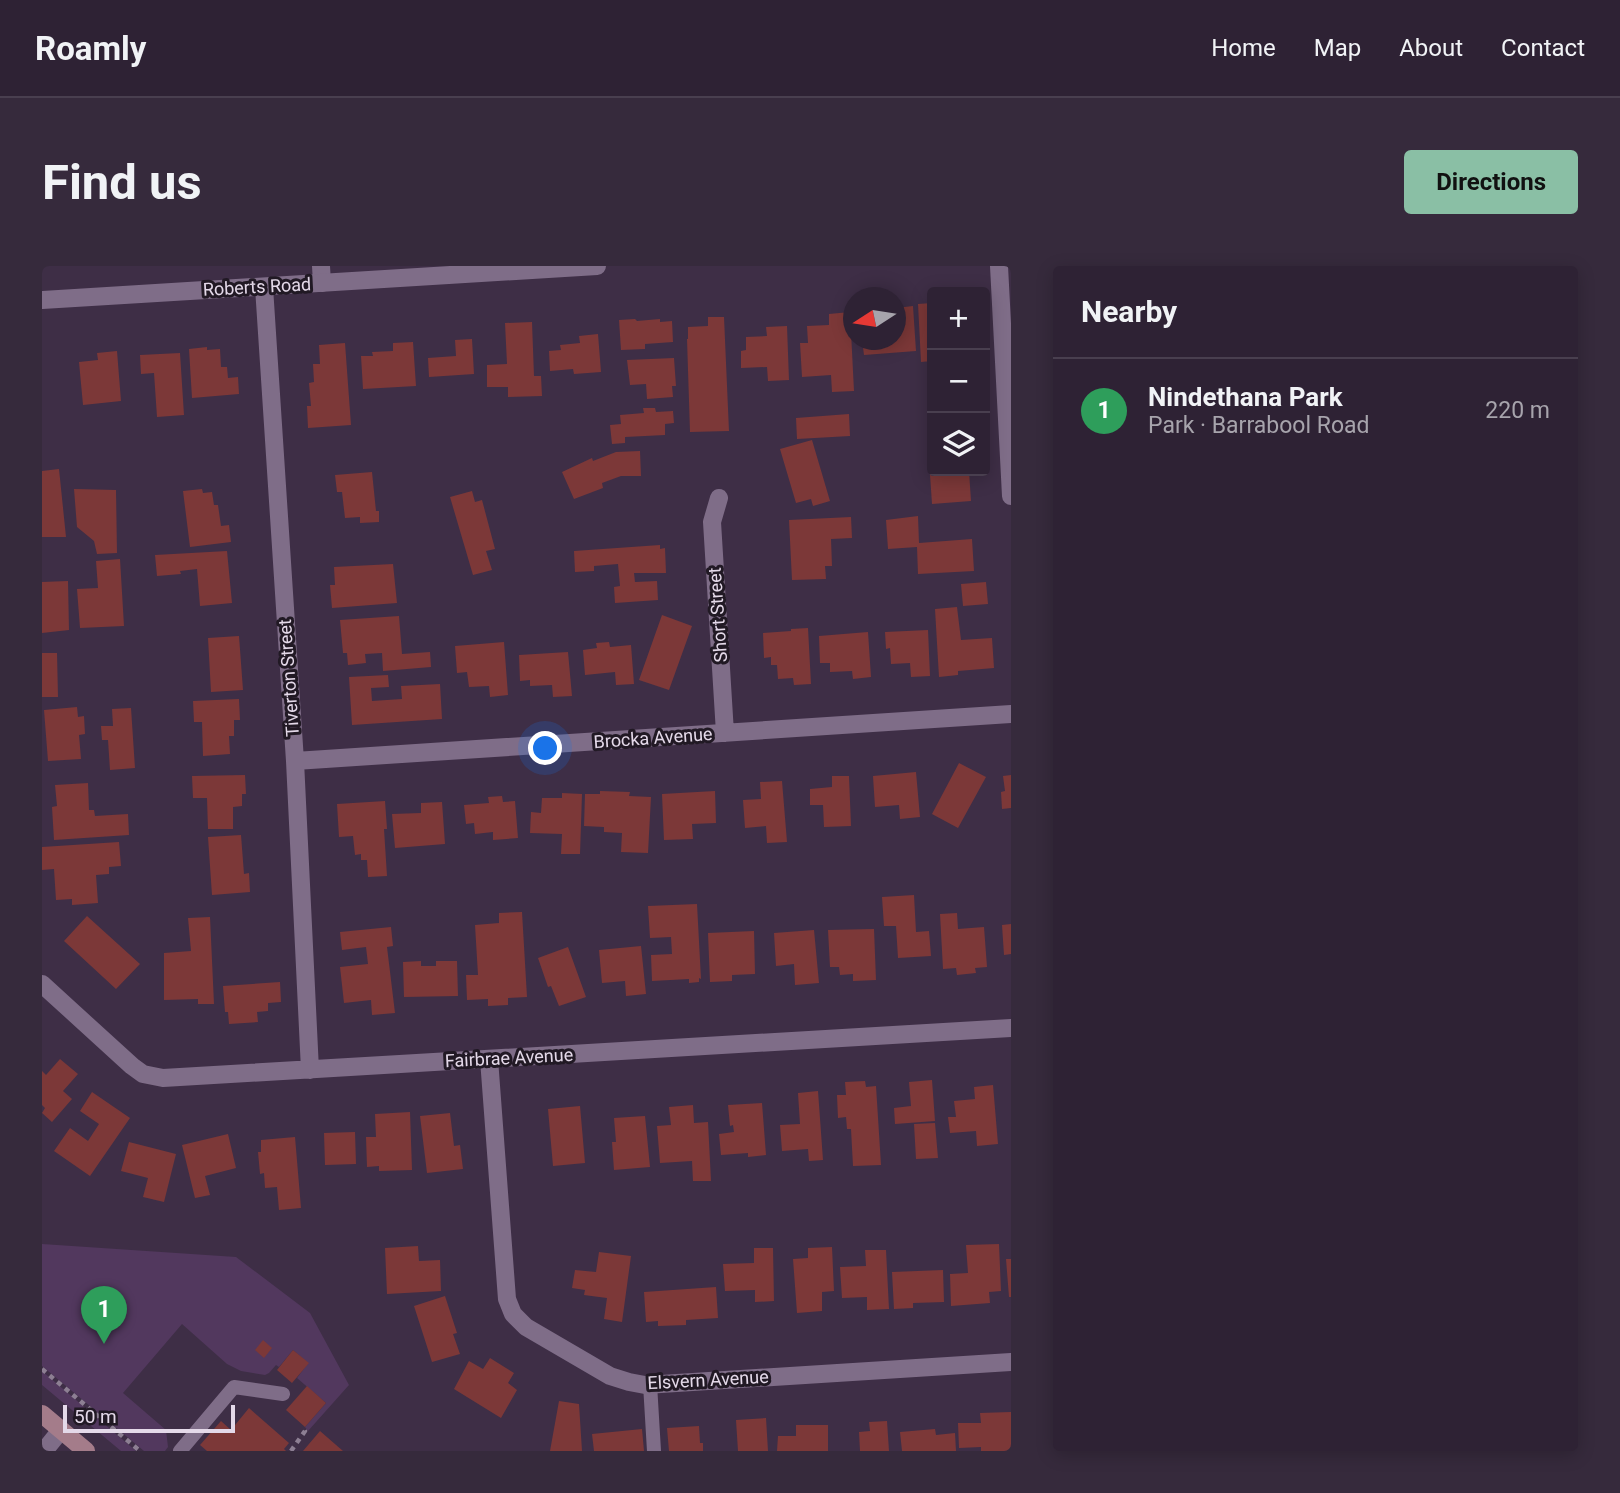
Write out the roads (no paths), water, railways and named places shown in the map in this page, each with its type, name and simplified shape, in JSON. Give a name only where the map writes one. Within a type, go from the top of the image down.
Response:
[{"type":"main road","points":[[42,1414],[86,1451]]},
{"type":"street","name":"Roberts Road","points":[[42,300],[264,287],[322,274],[597,266]]},
{"type":"street","points":[[999,266],[1011,496]]},
{"type":"street","name":"Tiverton Street","points":[[264,287],[295,761],[310,1070]]},
{"type":"street","name":"Short Street","points":[[719,498],[712,522],[725,733]]},
{"type":"street","name":"Brocka Avenue","points":[[295,761],[1011,714]]},
{"type":"street","name":"Fairbrae Avenue","points":[[42,984],[143,1074],[163,1078],[1011,1028]]},
{"type":"street","name":"Elsvern Avenue","points":[[489,1059],[507,1299],[513,1314],[526,1327],[610,1376],[629,1382],[650,1384],[1011,1362]]},
{"type":"street","points":[[44,1451],[61,1430]]},
{"type":"lane","points":[[650,1384],[654,1451]]},
{"type":"lane","points":[[180,1451],[234,1387],[283,1394]]},
{"type":"place","name":"Nindethana Park","points":[[104,1344]]}]
